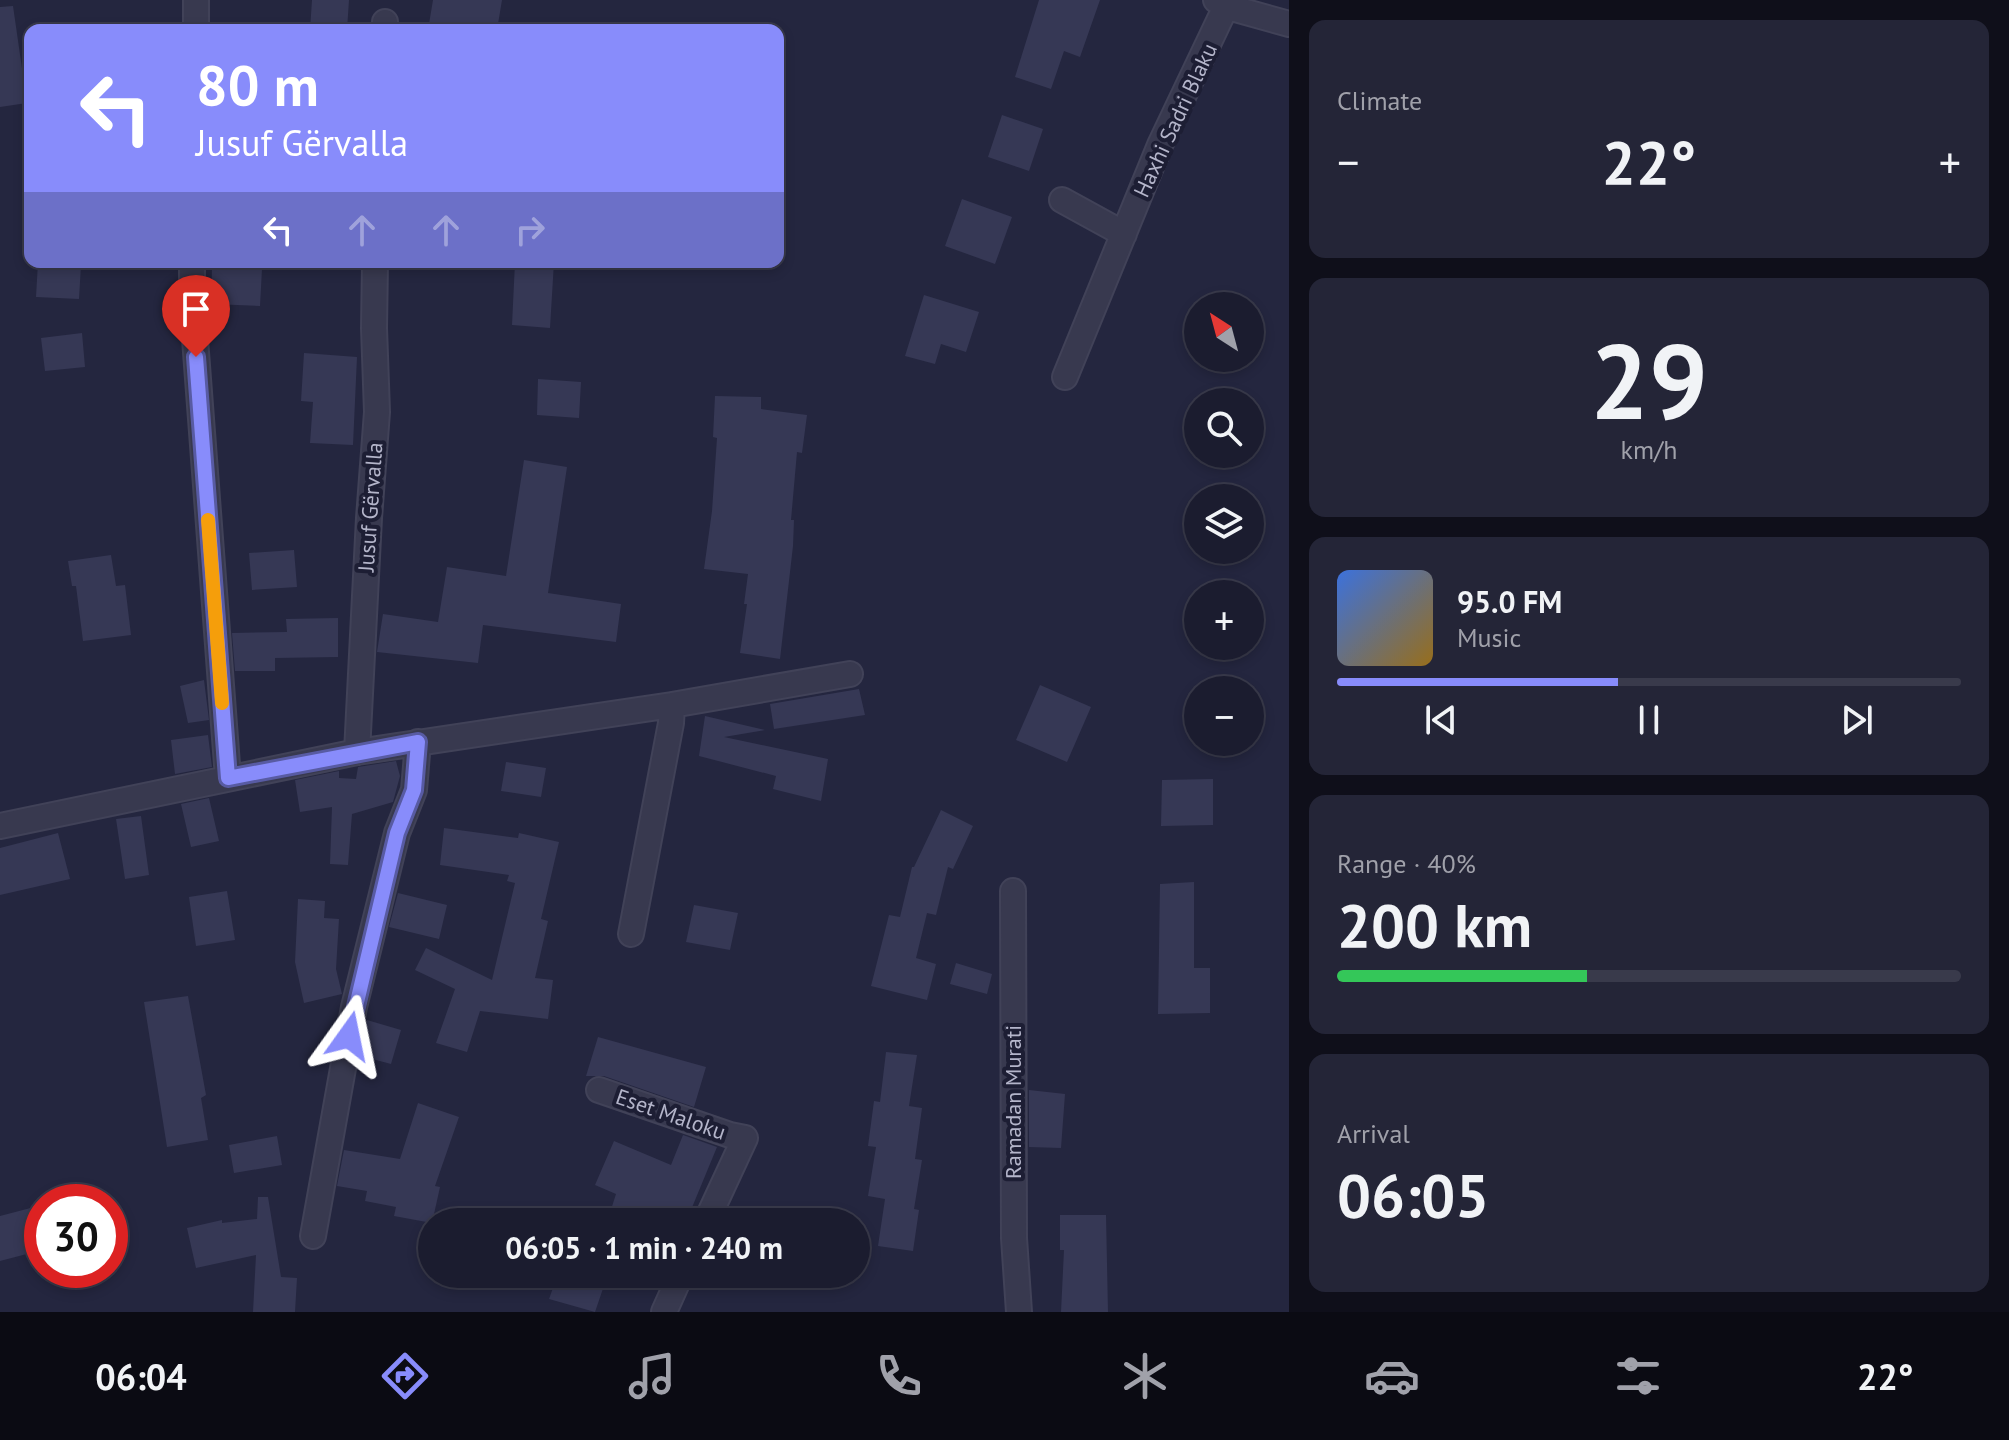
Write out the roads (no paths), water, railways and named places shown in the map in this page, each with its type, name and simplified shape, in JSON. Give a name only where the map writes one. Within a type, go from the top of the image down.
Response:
[{"type":"street","points":[[196,0],[196,24]]},
{"type":"street","name":"Haxhi Sadri Blaku","points":[[1065,377],[1160,145],[1224,2],[1286,17]]},
{"type":"street","points":[[1062,200],[1124,234]]},
{"type":"street","points":[[192,268],[228,778]]},
{"type":"street","name":"Jusuf Gërvalla","points":[[357,752],[377,412],[375,268]]},
{"type":"street","points":[[0,826],[357,752],[672,705],[850,674]]},
{"type":"street","points":[[631,934],[672,705]]},
{"type":"street","points":[[313,1236],[354,1007],[397,833],[414,790],[418,742]]},
{"type":"street","name":"Ramadan Murati","points":[[1013,891],[1014,1225],[1019,1312]]},
{"type":"street","name":"Eset Maloku","points":[[599,1090],[745,1138],[712,1208]]},
{"type":"street","points":[[664,1312],[675,1288]]}]
